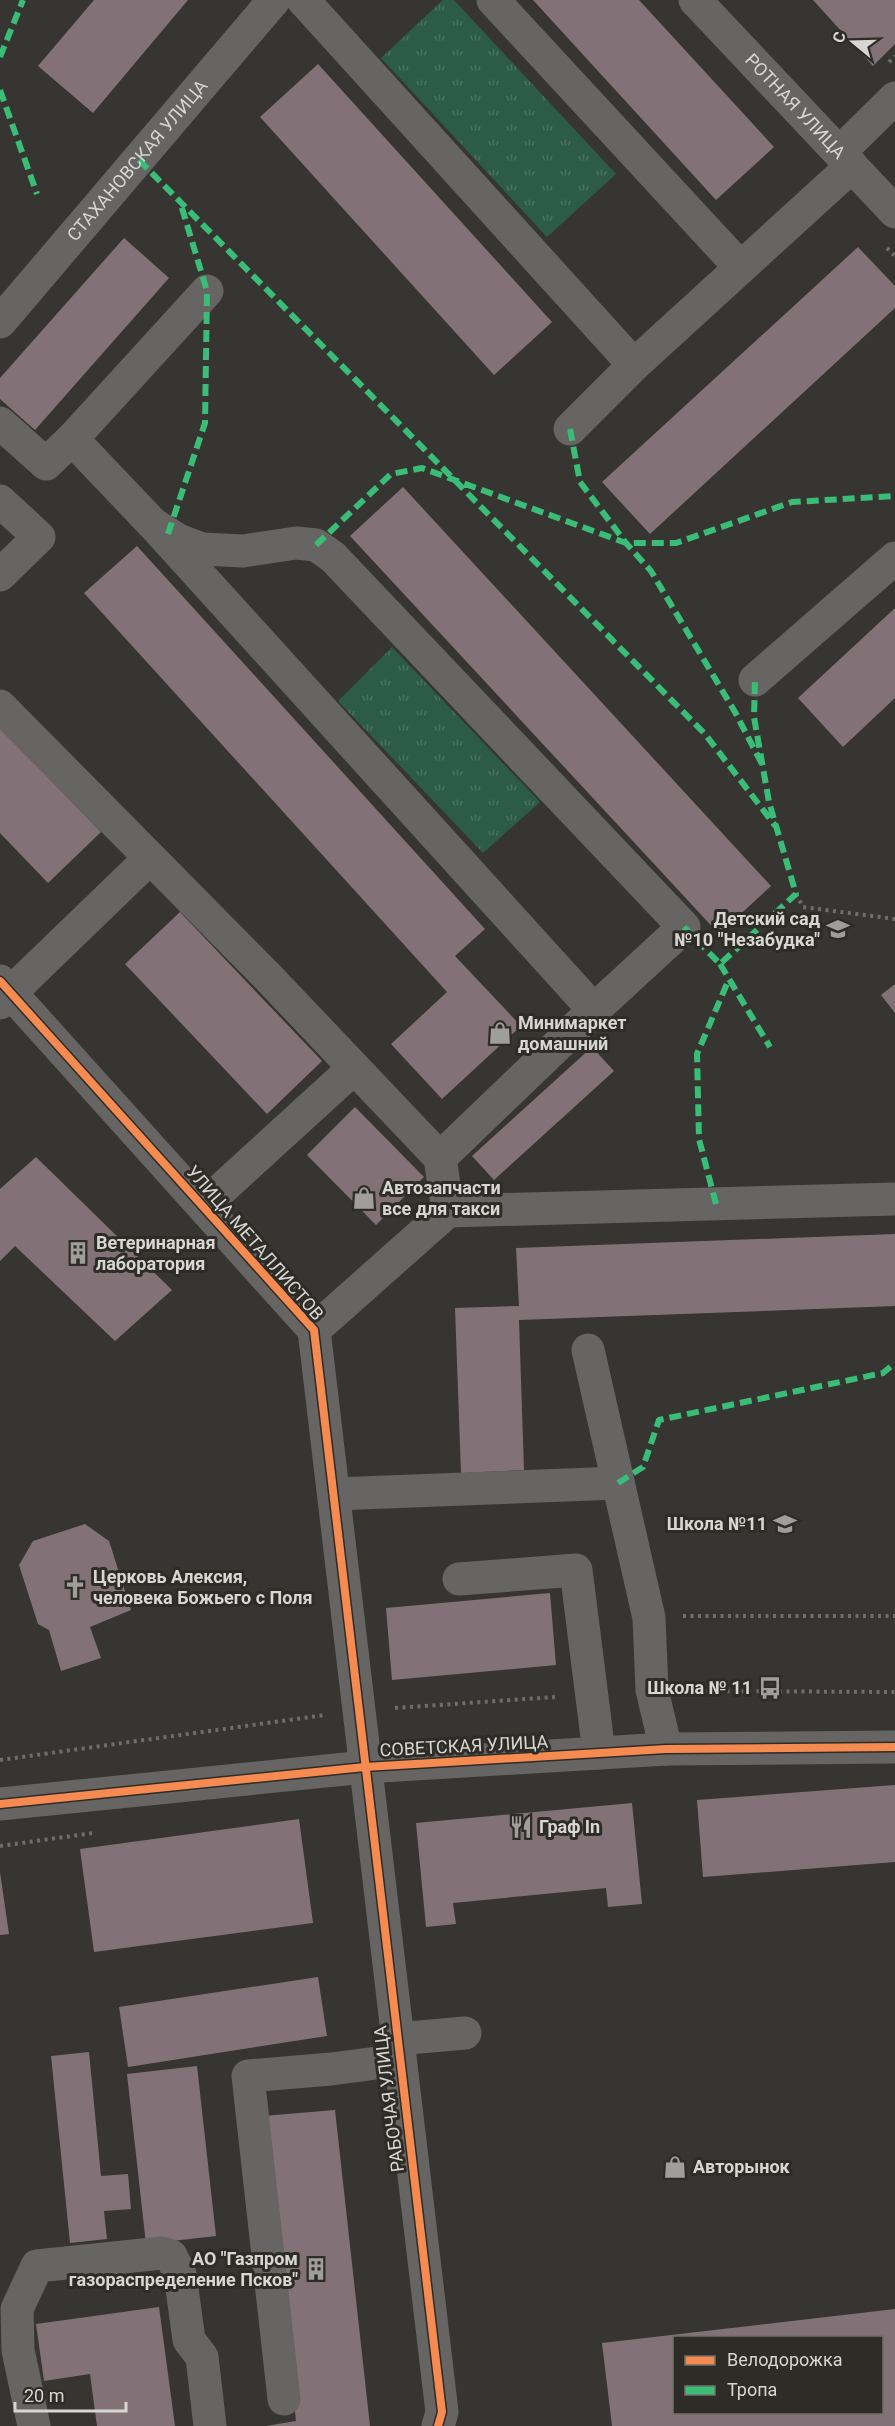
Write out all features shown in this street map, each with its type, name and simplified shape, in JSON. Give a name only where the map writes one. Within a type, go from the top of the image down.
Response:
[{"type":"street","name":"СТАХАНОВСКАЯ УЛИЦА","points":[[0,322],[274,0]]},
{"type":"street","points":[[303,0],[634,365]]},
{"type":"street","points":[[493,0],[740,267]]},
{"type":"street","name":"РОТНАЯ УЛИЦА","points":[[695,0],[895,212]]},
{"type":"street","points":[[570,429],[634,365],[740,267],[846,159],[895,98]]},
{"type":"street","points":[[0,423],[46,464],[72,439],[207,291]]},
{"type":"street","points":[[72,439],[153,524],[594,1010]]},
{"type":"street","points":[[0,501],[39,537],[0,575]]},
{"type":"street","points":[[153,524],[178,540],[202,549],[243,550],[296,543],[316,545],[333,557],[684,927],[440,1158]]},
{"type":"street","points":[[755,680],[895,558]]},
{"type":"street","points":[[0,706],[267,977],[440,1158],[448,1210]]},
{"type":"street","points":[[4,992],[149,859]]},
{"type":"street","name":"УЛИЦА МЕТАЛЛИСТОВ","points":[[4,992],[315,1330],[365,1767]]},
{"type":"street","points":[[203,1206],[354,1070]]},
{"type":"street","points":[[315,1330],[448,1210],[895,1199]]},
{"type":"street","points":[[588,1350],[649,1618],[652,1690],[666,1749]]},
{"type":"street","points":[[334,1494],[618,1483]]},
{"type":"street","points":[[459,1578],[576,1570],[599,1753]]},
{"type":"street","name":"СОВЕТСКАЯ УЛИЦА","points":[[0,1804],[365,1767],[666,1749],[895,1747]]},
{"type":"street","name":"РАБОЧАЯ УЛИЦА","points":[[365,1767],[442,2412],[438,2426]]},
{"type":"street","points":[[284,2399],[248,2076],[331,2069],[465,2033]]},
{"type":"street","points":[[34,2426],[18,2350],[17,2309],[37,2266],[162,2253],[171,2256],[180,2274],[189,2340],[202,2357],[210,2426]]},
{"type":"path","points":[[796,894],[803,906],[895,919]]},
{"type":"path","points":[[649,1618],[895,1616]]},
{"type":"path","points":[[652,1690],[895,1692]]},
{"type":"path","points":[[0,1760],[358,1711],[591,1695]]},
{"type":"green space","points":[[443,0],[454,0],[616,174],[547,237],[381,58]]},
{"type":"green space","points":[[392,647],[540,802],[483,853],[338,701]]},
{"type":"building","points":[[94,0],[188,0],[93,113],[38,66]]},
{"type":"building","points":[[533,0],[639,0],[774,147],[716,200]]},
{"type":"building","points":[[813,0],[895,0],[895,44],[873,66]]},
{"type":"building","points":[[318,64],[552,322],[494,375],[260,117]]},
{"type":"building","points":[[124,238],[169,278],[35,430],[0,399],[0,378]]},
{"type":"building","points":[[858,247],[895,286],[895,308],[650,534],[602,482]]},
{"type":"building","points":[[403,487],[771,886],[719,934],[350,536]]},
{"type":"building","points":[[137,546],[485,929],[455,956],[521,1026],[442,1099],[391,1044],[447,992],[84,593]]},
{"type":"building","points":[[895,608],[895,698],[843,747],[798,698]]},
{"type":"building","points":[[0,728],[101,832],[48,883],[0,833]]},
{"type":"building","points":[[180,912],[322,1061],[267,1114],[125,964]]},
{"type":"building","points":[[895,984],[895,1013],[881,995]]},
{"type":"building","points":[[592,1047],[614,1071],[494,1180],[472,1156]]},
{"type":"building","points":[[355,1107],[424,1177],[376,1225],[307,1155]]},
{"type":"building","name":"Ветеринарная лаборатория","points":[[36,1157],[172,1290],[115,1341],[15,1246],[0,1261],[0,1189]]},
{"type":"building","points":[[895,1234],[895,1306],[519,1320],[524,1470],[461,1473],[455,1308],[519,1306],[516,1248]]},
{"type":"building","name":"Церковь Алексия, человека Божьего с Поля","points":[[85,1524],[109,1541],[131,1610],[90,1627],[101,1658],[61,1671],[49,1630],[38,1624],[19,1565],[33,1541]]},
{"type":"building","points":[[550,1593],[556,1665],[392,1680],[386,1608]]},
{"type":"building","points":[[895,1785],[895,1862],[703,1877],[697,1800]]},
{"type":"building","points":[[632,1803],[642,1904],[608,1907],[606,1888],[453,1903],[456,1924],[426,1927],[416,1823]]},
{"type":"building","points":[[299,1819],[313,1923],[94,1952],[80,1849]]},
{"type":"building","points":[[0,1872],[9,1934],[0,1935]]},
{"type":"building","points":[[318,1977],[327,2036],[128,2067],[119,2007]]},
{"type":"building","points":[[89,2052],[101,2176],[128,2174],[131,2209],[104,2211],[107,2239],[70,2243],[51,2056]]},
{"type":"building","points":[[197,2066],[216,2236],[146,2244],[127,2074]]},
{"type":"building","name":"АО \"Газпром газораспределение Псков\"","points":[[335,2110],[370,2426],[266,2426],[296,2421],[263,2116]]},
{"type":"building","points":[[159,2307],[175,2426],[97,2426],[90,2374],[44,2381],[36,2324]]},
{"type":"building","points":[[895,2309],[895,2426],[612,2426],[602,2343]]},
{"type":"marked path","points":[[0,57],[23,0]]},
{"type":"marked path","points":[[0,90],[37,194]]},
{"type":"marked path","points":[[139,160],[705,734],[777,828]]},
{"type":"marked path","points":[[168,534],[205,423],[207,291],[181,205]]},
{"type":"marked path","points":[[570,429],[580,482],[626,543],[651,571],[735,712],[762,764]]},
{"type":"marked path","points":[[316,545],[391,474],[422,468],[626,543],[676,543],[792,502],[895,496]]},
{"type":"marked path","points":[[684,927],[720,964],[796,894],[769,802],[754,717],[755,680]]},
{"type":"marked path","points":[[720,964],[770,1047]]},
{"type":"marked path","points":[[716,1204],[699,1139],[697,1054],[729,979]]},
{"type":"marked path","points":[[618,1483],[643,1467],[659,1420],[883,1373],[895,1363]]},
{"type":"cycle path","points":[[0,981],[314,1330],[442,2412],[438,2426]]},
{"type":"cycle path","points":[[0,1804],[365,1767],[666,1749],[895,1747]]},
{"type":"place","name":"Детский сад №10 \"Незабудка\"","points":[[838,929]]},
{"type":"place","name":"Минимаркет домашний","points":[[500,1033]]},
{"type":"place","name":"Автозапчасти все для такси","points":[[364,1198]]},
{"type":"place","name":"Ветеринарная лаборатория","points":[[78,1253]]},
{"type":"place","name":"Школа №11","points":[[785,1524]]},
{"type":"place","name":"Церковь Алексия, человека Божьего с Поля","points":[[75,1587]]},
{"type":"place","name":"Школа № 11","points":[[770,1688]]},
{"type":"place","name":"Граф In","points":[[521,1827]]},
{"type":"place","name":"Авторынок","points":[[675,2167]]},
{"type":"place","name":"АО \"Газпром газораспределение Псков\"","points":[[316,2269]]}]
